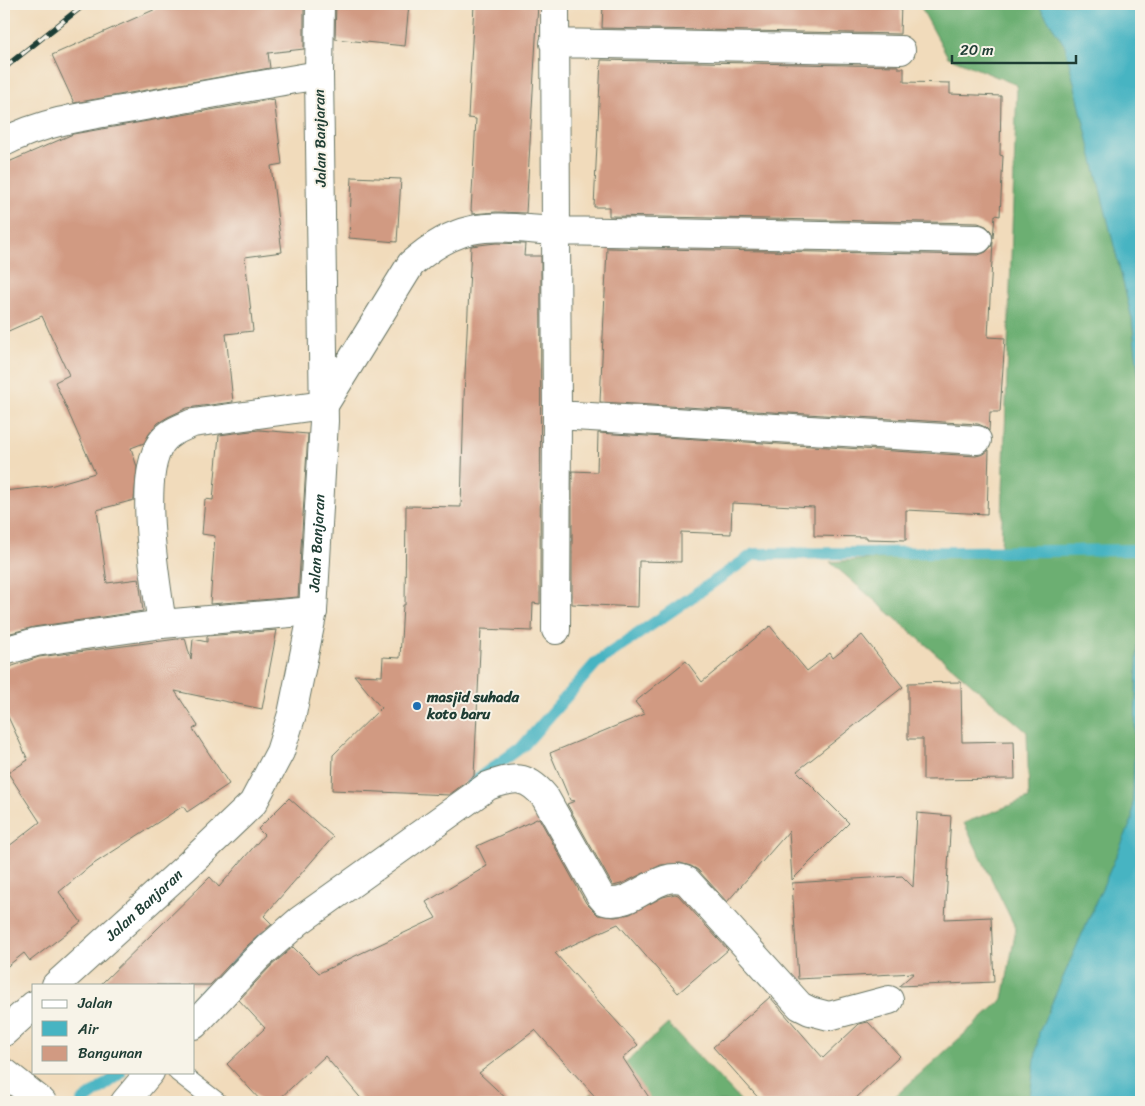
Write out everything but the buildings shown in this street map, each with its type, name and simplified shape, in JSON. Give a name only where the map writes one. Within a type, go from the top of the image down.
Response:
[{"type":"street","name":"Jalan Banjaran","points":[[57,984],[253,803],[280,752],[292,714],[313,611],[324,406],[319,75],[320,4]]},
{"type":"street","points":[[555,4],[556,630]]},
{"type":"street","points":[[554,43],[901,50]]},
{"type":"street","points":[[4,142],[19,134],[78,116],[118,111],[319,75]]},
{"type":"street","points":[[162,624],[155,576],[148,498],[153,460],[160,444],[173,431],[193,423],[324,406],[411,264],[427,249],[444,239],[465,230],[485,227],[556,231],[978,239]]},
{"type":"street","points":[[557,415],[977,440]]},
{"type":"street","points":[[4,651],[45,641],[162,624],[313,611]]},
{"type":"street","points":[[195,1024],[259,956],[299,921],[488,786],[516,778],[527,780],[536,786],[545,797],[600,895],[605,900],[619,902],[669,879],[682,879],[687,882],[800,1006],[810,1012],[828,1016],[889,1000]]},
{"type":"street","points":[[4,1032],[32,1007]]},
{"type":"street","points":[[125,1102],[148,1074]]},
{"type":"street","points":[[6,1075],[42,1102]]},
{"type":"lane","points":[[181,1074],[217,1102]]},
{"type":"green space","points":[[919,4],[1141,4],[1141,1102],[889,1102],[1003,999],[1016,929],[964,823],[1029,798],[1027,732],[830,562],[1001,550],[1017,85],[948,57]]},
{"type":"green space","points":[[668,1024],[742,1102],[582,1102]]},
{"type":"water","points":[[1038,4],[1141,4],[1141,397],[1132,319],[1065,46]]},
{"type":"water","points":[[1141,545],[1141,1102],[1029,1102],[1039,1032],[1132,820]]},
{"type":"waterway","points":[[473,782],[523,746],[596,663],[754,554],[1141,550]]},
{"type":"waterway","points":[[195,1003],[246,949],[262,937]]},
{"type":"waterway","points":[[82,1102],[120,1074]]},
{"type":"railway","points":[[4,68],[85,4]]},
{"type":"place","name":"masjid suhada koto baru","points":[[417,706]]}]
